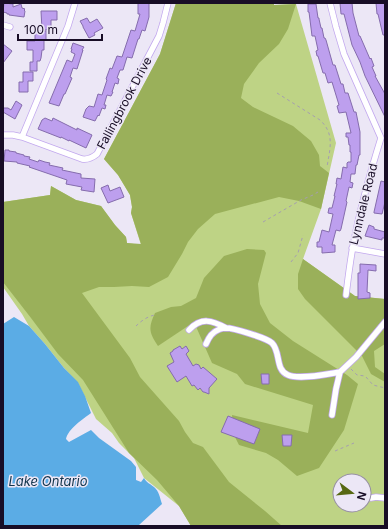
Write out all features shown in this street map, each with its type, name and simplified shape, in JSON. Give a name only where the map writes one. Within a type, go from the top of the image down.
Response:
[{"type":"street","points":[[22,137],[68,26],[75,3]]},
{"type":"street","name":"Fallingbrook Drive","points":[[3,135],[22,137],[82,160],[93,158],[97,154],[159,36],[168,3]]},
{"type":"street","name":"Lynndale Road","points":[[330,3],[344,54],[383,137],[371,170],[352,248],[346,296]]},
{"type":"street","points":[[3,25],[10,27]]},
{"type":"street","points":[[352,248],[385,254]]},
{"type":"street","points":[[190,330],[193,326],[206,320],[212,321],[226,328],[245,332],[272,343],[276,349],[282,370],[287,375],[303,377],[340,372],[360,353],[385,322]]},
{"type":"street","points":[[206,344],[214,332],[226,328]]},
{"type":"street","points":[[332,415],[340,372]]},
{"type":"street","points":[[372,498],[385,498]]},
{"type":"path","points":[[277,93],[324,124],[331,142],[327,167]]},
{"type":"path","points":[[264,222],[301,200],[318,192]]},
{"type":"path","points":[[291,262],[298,253],[303,235]]},
{"type":"path","points":[[136,326],[148,317],[155,315]]},
{"type":"path","points":[[348,365],[357,375],[365,376],[373,385],[385,388]]},
{"type":"path","points":[[335,451],[354,443]]},
{"type":"green space","points":[[176,3],[296,4],[336,143],[321,209],[303,259],[355,296],[385,299],[385,526],[191,526],[179,506],[144,478],[134,458],[119,443],[112,433],[96,419],[78,383],[29,326],[3,287],[3,202],[50,195],[51,186],[76,200],[101,206],[126,237],[127,243],[141,245],[131,213],[132,207],[130,195],[118,175],[104,159],[160,54]]},
{"type":"green space","points":[[176,3],[296,4],[288,29],[279,44],[259,63],[244,84],[241,98],[253,107],[293,126],[311,141],[319,155],[320,166],[329,173],[321,209],[299,201],[279,197],[215,214],[198,229],[188,242],[168,277],[149,287],[99,287],[82,293],[130,358],[140,377],[179,421],[193,443],[203,447],[229,482],[282,526],[191,526],[179,506],[157,480],[129,453],[83,380],[58,354],[3,282],[3,202],[50,195],[51,186],[76,200],[101,206],[126,237],[127,243],[141,244],[131,213],[132,207],[130,195],[118,175],[104,159],[160,54]]},
{"type":"green space","points":[[247,249],[264,250],[266,253],[258,284],[260,304],[270,323],[293,341],[347,375],[358,384],[344,430],[319,468],[297,476],[278,460],[266,453],[239,445],[234,435],[232,415],[308,433],[313,405],[245,384],[237,374],[212,363],[194,322],[158,346],[150,330],[155,313],[171,307],[181,306],[196,298],[204,278],[224,256]]},
{"type":"green space","points":[[303,259],[355,296],[385,299],[385,344],[374,351],[375,367],[385,374],[385,382],[371,374],[362,356],[305,299],[298,289],[298,274]]},
{"type":"water","name":"Lake Ontario","points":[[14,317],[29,326],[64,368],[78,382],[85,396],[91,413],[73,428],[67,435],[66,439],[69,442],[91,430],[99,438],[131,461],[136,467],[136,480],[141,482],[144,478],[157,490],[162,504],[139,525],[140,526],[3,526],[3,324]]},
{"type":"building","points":[[4,3],[13,4],[13,7],[21,4],[22,8],[25,9],[24,17],[9,15],[3,12]]},
{"type":"building","points":[[138,3],[149,3],[149,17],[145,31],[142,30],[138,39],[132,58],[127,57],[123,70],[120,70],[117,78],[119,79],[118,84],[115,83],[111,96],[107,95],[104,105],[106,105],[105,109],[102,108],[95,121],[83,117],[89,106],[94,107],[98,94],[102,95],[110,68],[112,69],[117,56],[122,57],[131,30],[135,31],[140,14],[138,14]]},
{"type":"building","points":[[340,3],[352,3],[359,36],[370,59],[371,58],[375,76],[385,94],[385,117],[352,45],[344,14],[341,14]]},
{"type":"building","points":[[376,3],[385,3],[385,35],[383,35],[377,14]]},
{"type":"building","points":[[308,4],[316,4],[318,18],[333,65],[335,65],[345,93],[348,93],[354,112],[356,112],[360,132],[360,155],[356,165],[355,174],[351,174],[350,182],[353,183],[352,188],[349,187],[341,229],[340,231],[336,230],[332,245],[335,245],[335,252],[322,253],[322,247],[317,247],[317,242],[319,242],[322,230],[329,232],[333,214],[328,213],[329,208],[332,208],[337,178],[341,179],[343,167],[347,168],[347,163],[351,162],[350,145],[348,137],[346,137],[346,133],[351,133],[346,112],[339,113],[337,106],[339,105],[332,82],[328,83],[317,56],[316,51],[318,50],[315,36],[312,36]]},
{"type":"building","points":[[41,11],[57,11],[57,20],[51,20],[50,30],[42,30]]},
{"type":"building","points":[[87,18],[90,23],[97,19],[103,28],[89,38],[80,21]]},
{"type":"building","points":[[35,31],[46,31],[46,40],[44,40],[44,50],[42,50],[40,61],[37,61],[37,71],[30,71],[30,62],[33,62],[33,50],[27,50],[27,41],[35,41]]},
{"type":"building","points":[[73,43],[84,47],[77,69],[73,68],[70,77],[72,78],[59,106],[49,103],[67,60],[72,62],[75,54],[71,52]]},
{"type":"building","points":[[3,44],[12,51],[3,63]]},
{"type":"building","points":[[23,72],[33,72],[33,81],[28,81],[28,92],[19,92],[19,82],[23,82]]},
{"type":"building","points":[[16,101],[22,105],[15,119],[3,112],[3,108],[8,108],[11,110]]},
{"type":"building","points":[[45,118],[52,121],[53,118],[77,130],[77,128],[92,135],[86,148],[38,129],[42,120]]},
{"type":"building","points":[[5,150],[30,157],[29,159],[38,162],[39,160],[50,163],[49,165],[63,168],[62,170],[81,174],[81,178],[95,179],[94,192],[81,190],[82,187],[66,184],[67,180],[29,167],[30,166],[17,162],[4,161]]},
{"type":"building","points":[[381,181],[385,182],[385,202],[382,214],[374,213]]},
{"type":"building","points":[[108,185],[110,191],[120,187],[124,197],[108,203],[101,188]]},
{"type":"building","points":[[369,225],[374,227],[374,229],[385,232],[385,238],[382,238],[382,240],[365,236]]},
{"type":"building","points":[[360,264],[376,265],[376,271],[368,270],[367,292],[370,293],[370,298],[358,299],[358,273],[360,273]]},
{"type":"building","points":[[180,346],[182,349],[186,346],[189,351],[186,354],[193,366],[196,364],[199,365],[201,369],[203,367],[217,379],[209,388],[209,394],[203,392],[200,388],[198,390],[194,385],[192,386],[186,376],[177,382],[167,366],[174,362],[170,353]]},
{"type":"building","points":[[261,374],[269,374],[269,384],[262,384]]},
{"type":"building","points":[[228,416],[260,429],[254,444],[221,432]]},
{"type":"building","points":[[282,435],[292,435],[291,446],[283,446]]}]
